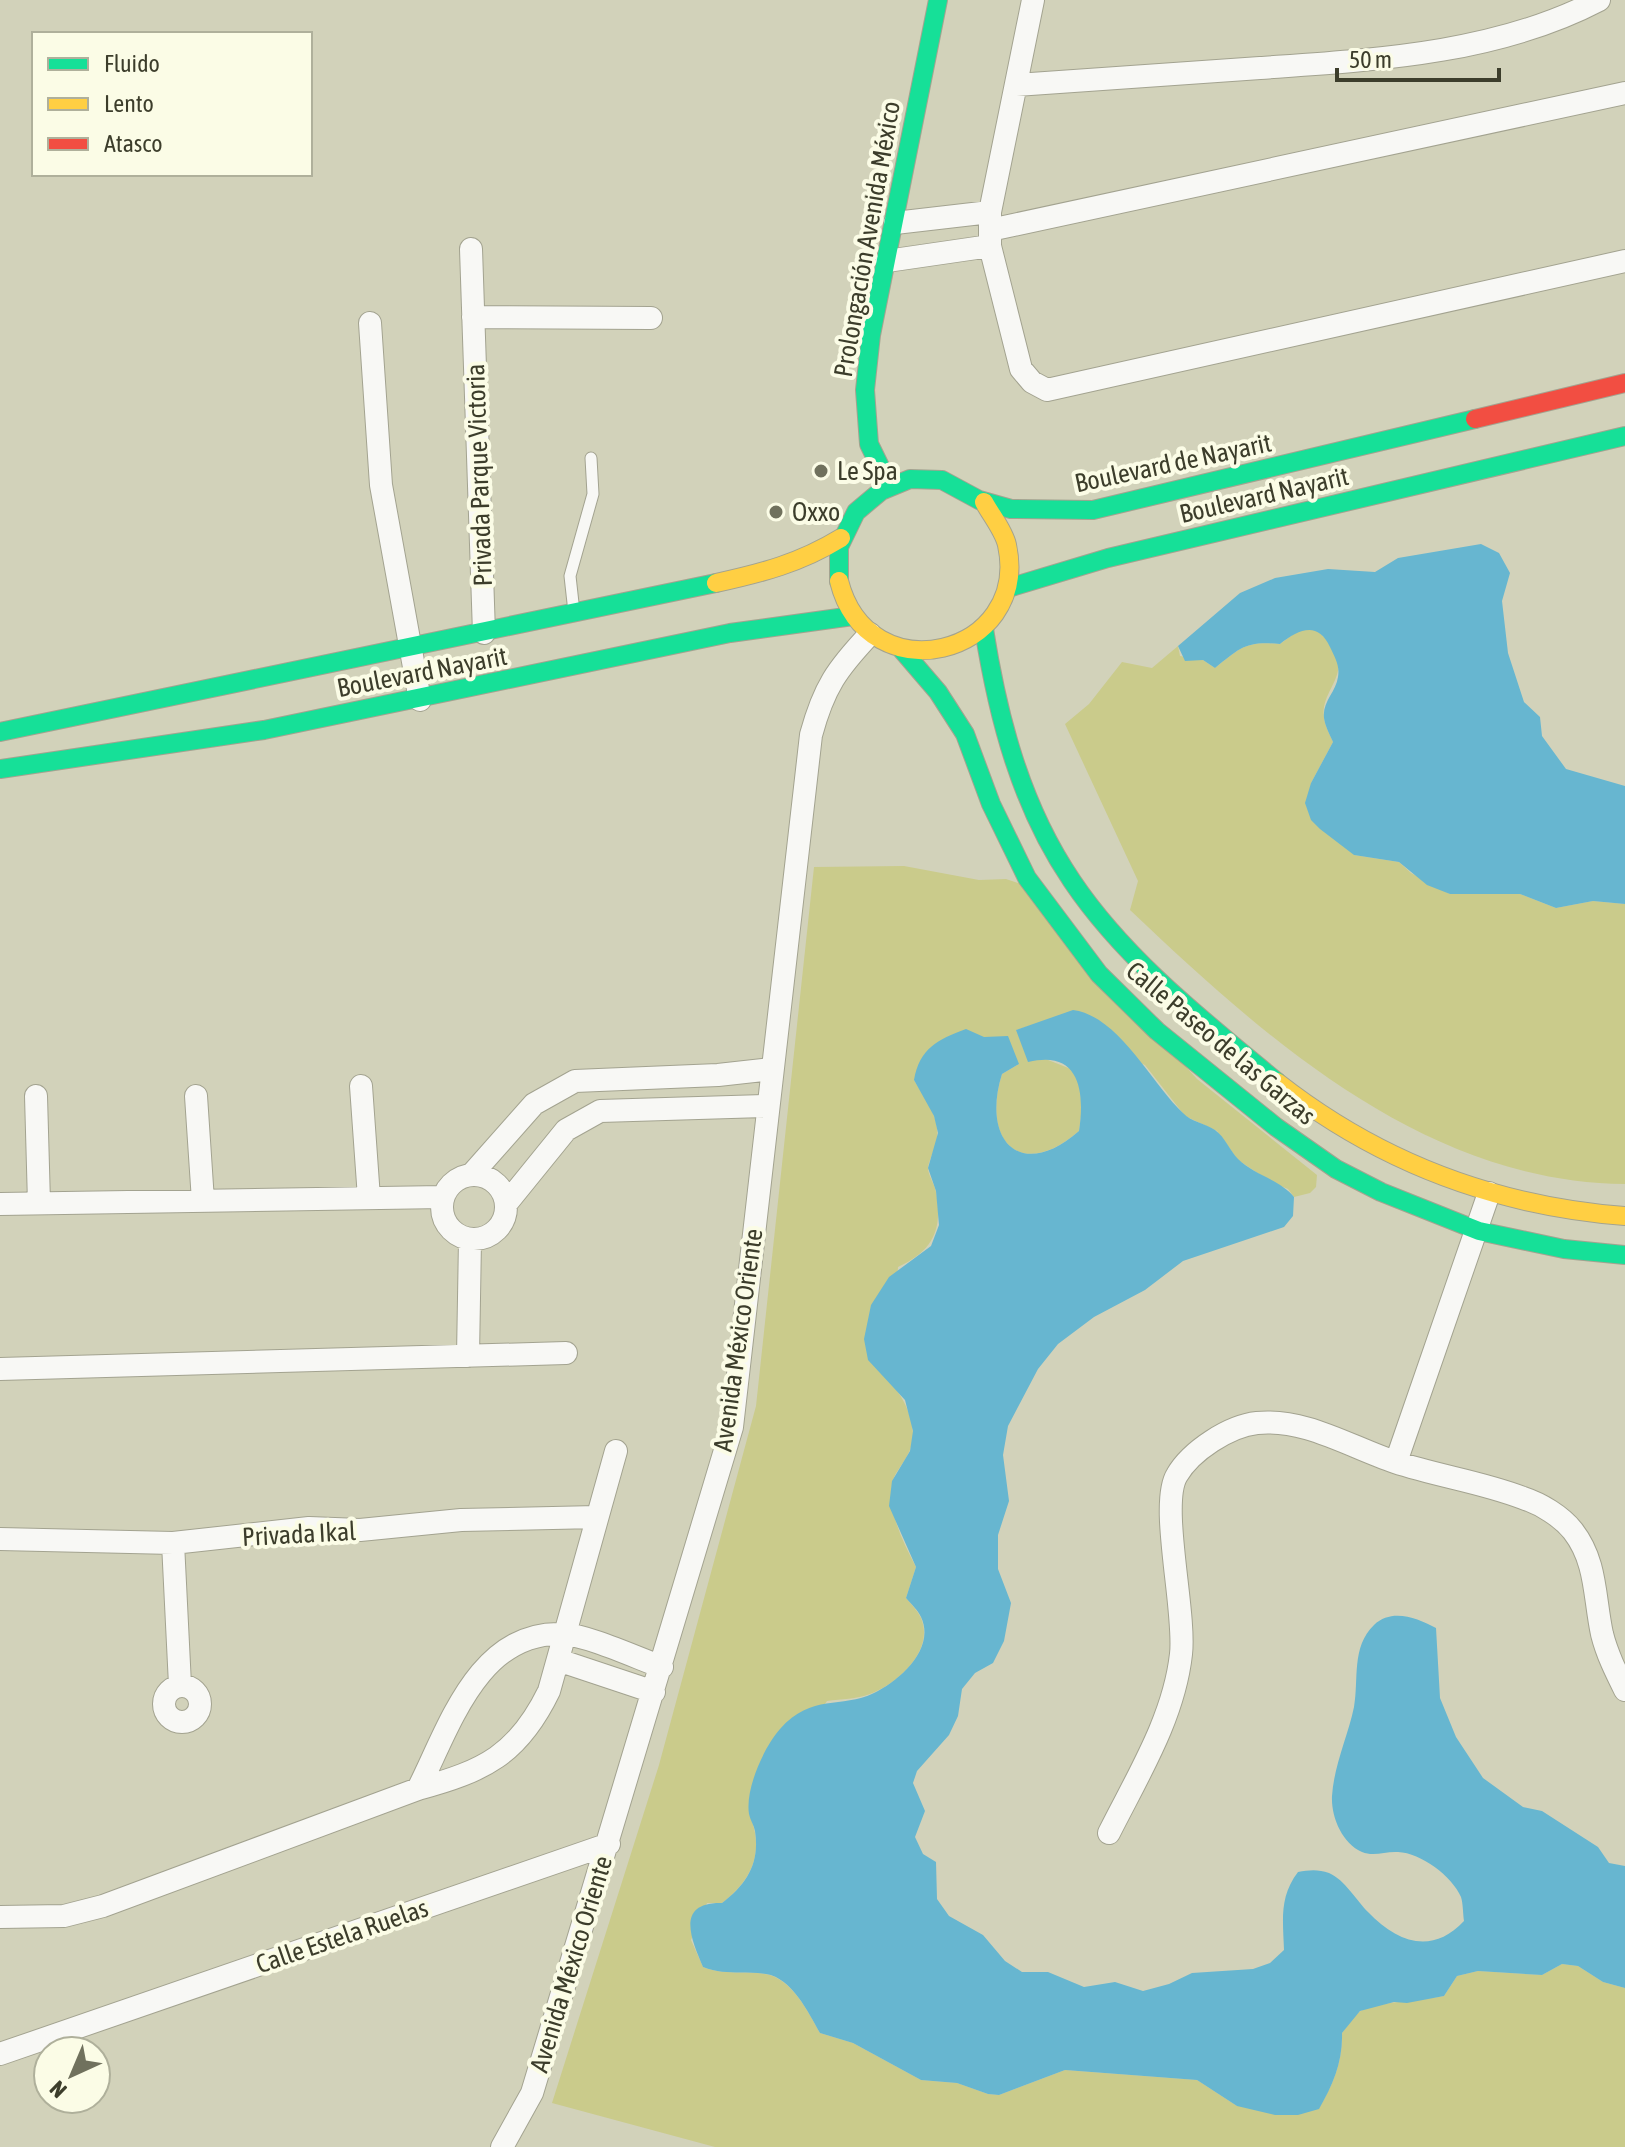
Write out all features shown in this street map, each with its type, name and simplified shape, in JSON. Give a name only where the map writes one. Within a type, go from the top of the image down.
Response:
[{"type":"street","name":"Prolongación Avenida México","points":[[889,485],[869,444],[865,390],[938,0]]},
{"type":"street","points":[[1033,0],[990,230],[1021,369],[1032,382],[1047,390],[1625,261]]},
{"type":"street","points":[[1016,85],[1365,60],[1441,51],[1522,29],[1599,0]]},
{"type":"street","points":[[887,261],[990,230],[1625,93]]},
{"type":"street","points":[[895,223],[990,230]]},
{"type":"street","name":"Privada Parque Victoria","points":[[471,249],[484,633]]},
{"type":"street","points":[[473,317],[651,318]]},
{"type":"street","points":[[370,323],[381,485],[420,700]]},
{"type":"street","name":"Boulevard de Nayarit","points":[[1008,588],[999,611],[984,629],[945,650],[902,650],[870,634],[853,616],[841,592],[837,565],[841,538],[859,507],[889,485],[913,478],[939,479],[963,487],[984,502],[1054,514],[1093,510],[1502,428],[1625,383]]},
{"type":"street","points":[[1502,428],[1512,465]]},
{"type":"street","name":"Boulevard Nayarit","points":[[1008,588],[1108,558],[1625,436]]},
{"type":"street","points":[[984,502],[998,520],[1008,542],[1011,565],[1008,588]]},
{"type":"street","name":"Boulevard Nayarit","points":[[0,732],[410,649],[776,570],[841,538]]},
{"type":"street","name":"Boulevard Nayarit","points":[[0,769],[108,758],[420,700],[780,623],[853,616]]},
{"type":"street","name":"Calle Paseo de las Garzas","points":[[984,629],[1001,726],[1058,860],[1113,933],[1146,968],[1231,1043],[1362,1141],[1427,1172],[1489,1193],[1602,1215],[1625,1216]]},
{"type":"street","name":"Avenida México Oriente","points":[[507,2139],[532,2093],[732,1427],[811,735],[821,696],[843,663],[870,634]]},
{"type":"street","name":"Calle Paseo de las Garzas","points":[[902,650],[938,692],[965,734],[991,804],[1027,878],[1099,974],[1157,1031],[1276,1127],[1347,1175],[1479,1231],[1564,1249],[1625,1255]]},
{"type":"street","points":[[1027,878],[1058,860]]},
{"type":"street","points":[[472,1174],[488,1178],[501,1188],[506,1204],[503,1223],[489,1236],[470,1240],[453,1232],[442,1216],[443,1197],[454,1181],[472,1174],[534,1104],[575,1081],[718,1075],[772,1069]]},
{"type":"street","points":[[361,1086],[369,1198]]},
{"type":"street","points":[[36,1096],[39,1203]]},
{"type":"street","points":[[196,1096],[203,1201]]},
{"type":"street","points":[[506,1204],[566,1130],[600,1111],[768,1106]]},
{"type":"street","points":[[1396,1462],[1479,1231],[1489,1193]]},
{"type":"street","points":[[0,1204],[443,1197]]},
{"type":"street","points":[[468,1356],[470,1240]]},
{"type":"street","points":[[0,1369],[566,1353]]},
{"type":"street","points":[[1109,1833],[1163,1724],[1181,1655],[1180,1588],[1169,1507],[1176,1475],[1198,1452],[1222,1436],[1255,1423],[1297,1424],[1396,1462],[1523,1497],[1550,1511],[1571,1529],[1590,1558],[1603,1636],[1625,1690]]},
{"type":"street","points":[[0,1917],[64,1916],[103,1906],[418,1789],[467,1776],[498,1759],[534,1721],[558,1660],[616,1451]]},
{"type":"street","name":"Privada Ikal","points":[[0,1539],[173,1543],[309,1528],[360,1530],[461,1520],[597,1517]]},
{"type":"street","points":[[173,1543],[180,1685]]},
{"type":"street","points":[[418,1789],[483,1668],[504,1650],[526,1641],[565,1634],[662,1667]]},
{"type":"street","points":[[558,1660],[654,1692]]},
{"type":"street","name":"Calle Estela Ruelas","points":[[0,2054],[609,1844]]},
{"type":"lane","points":[[574,613],[570,576],[593,494],[591,458]]},
{"type":"green space","points":[[1315,629],[1330,643],[1339,666],[1324,706],[1325,721],[1333,742],[1311,783],[1354,855],[1399,862],[1411,873],[1450,894],[1520,894],[1556,908],[1593,901],[1625,904],[1625,1184],[1552,1177],[1483,1159],[1417,1131],[1354,1095],[1294,1053],[1237,1007],[1130,910],[1138,881],[1065,724],[1089,704],[1122,662],[1152,668],[1178,646],[1180,656],[1203,660],[1215,668],[1244,647],[1280,644],[1299,630]]},
{"type":"green space","points":[[904,866],[979,880],[1006,879],[1021,884],[1197,1079],[1317,1175],[1316,1187],[1310,1193],[1294,1197],[1288,1189],[1271,1182],[1238,1160],[1217,1131],[1185,1116],[1145,1065],[1042,1022],[1016,1030],[1043,1058],[1071,1069],[1079,1080],[1082,1109],[1079,1131],[1058,1146],[1039,1153],[1023,1153],[1010,1147],[1002,1135],[997,1118],[997,1098],[1002,1074],[1019,1064],[914,1080],[936,1122],[936,1142],[928,1168],[936,1192],[938,1218],[933,1238],[927,1246],[898,1267],[890,1381],[902,1398],[912,1427],[911,1446],[896,1473],[892,1495],[898,1527],[916,1567],[906,1598],[921,1618],[923,1642],[911,1665],[891,1683],[870,1694],[827,1701],[749,1813],[754,1827],[756,1852],[748,1874],[722,1903],[707,1903],[691,1940],[703,1967],[775,1977],[798,1997],[820,2033],[853,2043],[921,2080],[957,2083],[999,2095],[1065,2070],[1197,2080],[1237,2106],[1319,2108],[1336,2072],[1342,2033],[1364,2009],[1444,1996],[1457,1976],[1478,1971],[1542,1975],[1562,1964],[1578,1966],[1603,1982],[1625,1988],[1625,2147],[715,2147],[552,2103],[659,1765],[756,1406],[814,867]]},
{"type":"water","points":[[1481,544],[1499,553],[1510,573],[1502,601],[1508,653],[1524,702],[1540,717],[1542,736],[1566,769],[1625,786],[1625,904],[1593,901],[1556,908],[1520,894],[1450,894],[1427,885],[1399,862],[1354,855],[1311,820],[1305,803],[1311,783],[1333,742],[1325,724],[1324,712],[1337,682],[1338,669],[1320,633],[1308,630],[1294,634],[1280,644],[1244,647],[1215,668],[1203,660],[1185,661],[1178,646],[1240,593],[1275,578],[1328,569],[1375,572],[1398,558]]},
{"type":"water","points":[[1073,1010],[1105,1024],[1120,1037],[1186,1116],[1215,1130],[1244,1165],[1289,1191],[1294,1197],[1293,1216],[1284,1227],[1183,1261],[1145,1290],[1094,1317],[1058,1344],[1038,1369],[1008,1426],[1003,1455],[1009,1501],[998,1535],[998,1569],[1011,1603],[1004,1641],[993,1663],[975,1673],[962,1689],[958,1716],[949,1735],[917,1771],[913,1783],[925,1811],[915,1837],[923,1854],[936,1862],[937,1899],[949,1916],[983,1935],[1005,1961],[1022,1972],[1048,1972],[1084,1987],[1115,1982],[1143,1991],[1192,1973],[1253,1969],[1270,1963],[1284,1950],[1285,1900],[1298,1872],[1317,1870],[1335,1876],[1379,1923],[1403,1937],[1427,1941],[1452,1932],[1464,1921],[1461,1897],[1451,1881],[1416,1856],[1398,1852],[1366,1853],[1355,1848],[1343,1836],[1333,1812],[1333,1784],[1354,1707],[1362,1643],[1374,1625],[1397,1616],[1413,1618],[1436,1628],[1440,1698],[1456,1737],[1483,1778],[1523,1807],[1542,1811],[1598,1847],[1609,1863],[1625,1866],[1625,1988],[1603,1982],[1578,1966],[1562,1964],[1542,1975],[1478,1971],[1457,1976],[1444,1996],[1407,2003],[1394,2002],[1360,2011],[1342,2033],[1336,2072],[1319,2109],[1298,2115],[1275,2115],[1237,2106],[1197,2080],[1065,2070],[999,2095],[957,2083],[921,2080],[853,2043],[820,2033],[798,1997],[775,1977],[703,1967],[691,1934],[692,1915],[707,1904],[722,1903],[750,1872],[756,1843],[749,1814],[750,1793],[762,1757],[780,1729],[804,1710],[862,1698],[884,1688],[904,1672],[924,1641],[921,1617],[906,1598],[916,1567],[889,1506],[892,1481],[910,1451],[913,1431],[905,1400],[868,1360],[864,1339],[871,1305],[889,1277],[931,1246],[939,1225],[936,1191],[928,1168],[938,1133],[934,1116],[914,1080],[917,1069],[931,1047],[966,1029],[984,1037],[1008,1036],[1019,1064],[1002,1074],[997,1118],[1002,1135],[1011,1147],[1024,1153],[1040,1153],[1058,1146],[1079,1131],[1079,1089],[1069,1068],[1059,1062],[1028,1062],[1016,1030]]},
{"type":"traffic: fast","points":[[889,485],[869,444],[865,390],[871,335],[938,0]]},
{"type":"traffic: fast","points":[[839,581],[839,547],[856,512],[881,491],[910,479],[942,480],[979,500],[1011,509],[1093,510],[1475,419]]},
{"type":"traffic: fast","points":[[1008,588],[1108,558],[1625,436]]},
{"type":"traffic: fast","points":[[0,732],[716,583]]},
{"type":"traffic: fast","points":[[0,769],[264,730],[730,633],[853,616]]},
{"type":"traffic: fast","points":[[984,629],[996,695],[1025,792],[1072,881],[1116,937],[1167,989],[1277,1082]]},
{"type":"traffic: fast","points":[[902,650],[938,692],[965,734],[991,804],[1027,878],[1099,974],[1157,1031],[1276,1127],[1336,1169],[1381,1192],[1479,1231],[1564,1249],[1625,1255]]},
{"type":"traffic: slow","points":[[839,581],[856,617],[881,640],[911,649],[943,648],[972,635],[995,614],[1008,583],[1007,545],[984,502]]},
{"type":"traffic: slow","points":[[716,583],[780,566],[841,538]]},
{"type":"traffic: slow","points":[[1277,1082],[1356,1135],[1440,1175],[1530,1202],[1625,1216]]},
{"type":"traffic: jam","points":[[1475,419],[1625,383]]},
{"type":"place","name":"Le Spa","points":[[821,471]]},
{"type":"place","name":"Oxxo","points":[[776,512]]}]
